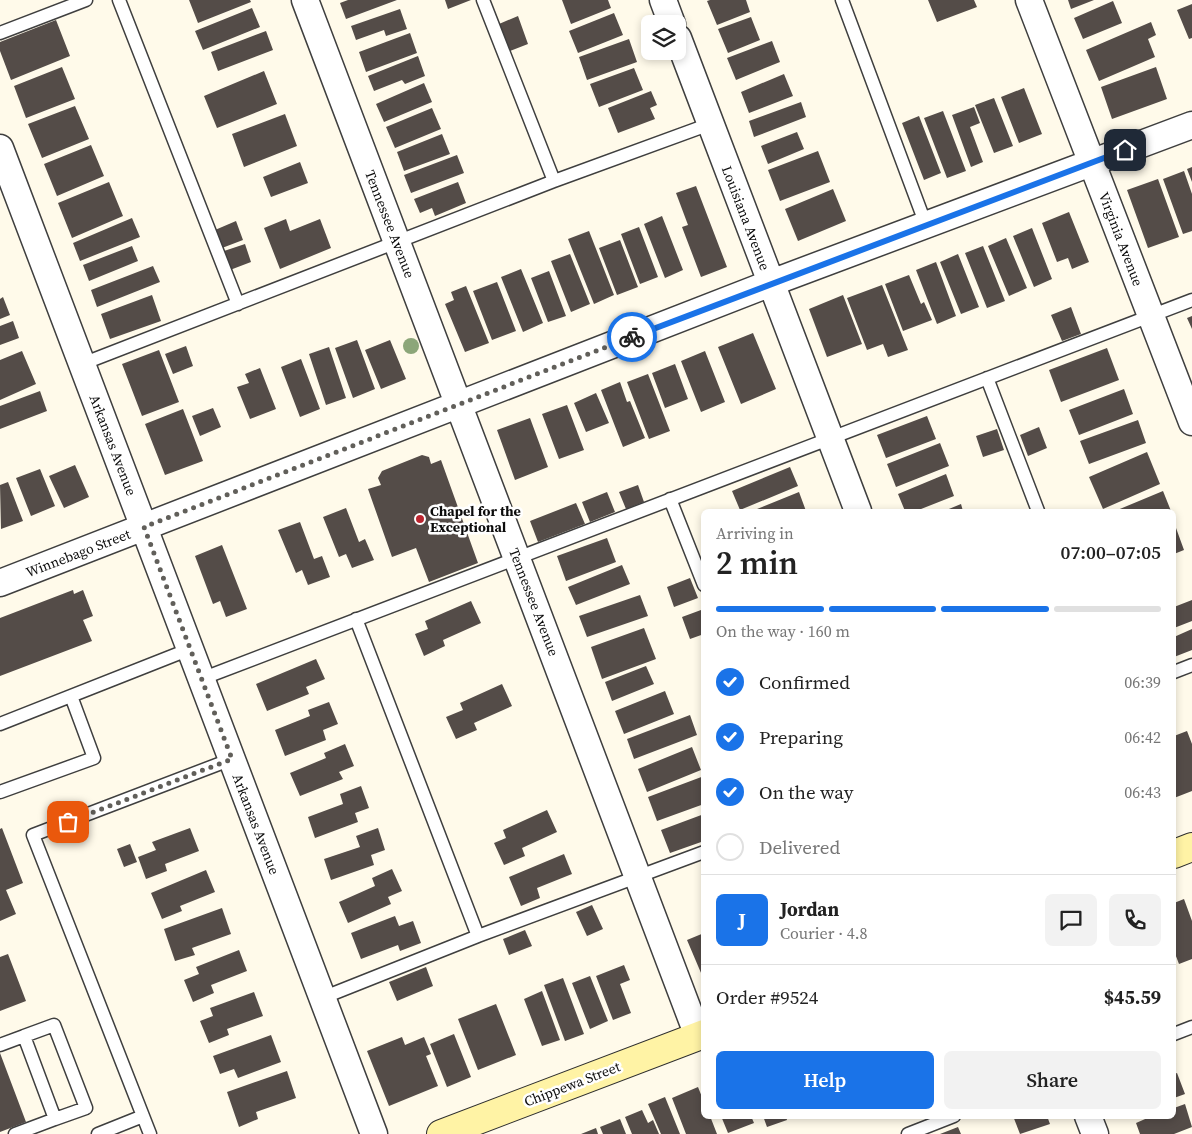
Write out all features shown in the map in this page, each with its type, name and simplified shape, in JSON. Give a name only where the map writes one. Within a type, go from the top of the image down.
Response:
[{"type":"main road","points":[[1176,853],[1192,847]]},
{"type":"main road","name":"Chippewa Street","points":[[441,1134],[701,1035]]},
{"type":"street","name":"Tennessee Avenue","points":[[305,0],[638,877],[701,1035]]},
{"type":"street","points":[[663,0],[669,15]]},
{"type":"street","name":"Virginia Avenue","points":[[1029,0],[1192,422]]},
{"type":"street","name":"Louisiana Avenue","points":[[686,60],[857,509]]},
{"type":"street","name":"Winnebago Street","points":[[0,583],[771,283],[1192,125]]},
{"type":"street","name":"Arkansas Avenue","points":[[0,148],[374,1134]]},
{"type":"street","points":[[1089,1119],[1095,1134]]},
{"type":"lane","points":[[0,33],[86,0]]},
{"type":"lane","points":[[119,0],[238,304]]},
{"type":"lane","points":[[484,0],[554,181]]},
{"type":"lane","points":[[842,0],[926,225]]},
{"type":"lane","points":[[82,364],[554,181],[710,124]]},
{"type":"lane","points":[[201,679],[1192,300]]},
{"type":"lane","points":[[987,378],[1037,509]]},
{"type":"lane","points":[[670,499],[701,577]]},
{"type":"lane","points":[[356,619],[478,936]]},
{"type":"lane","points":[[0,724],[190,649]]},
{"type":"lane","points":[[1176,671],[1192,665]]},
{"type":"lane","points":[[0,792],[94,758],[71,696]]},
{"type":"lane","points":[[150,1134],[33,834],[232,759]]},
{"type":"lane","points":[[322,998],[478,936],[701,853]]},
{"type":"lane","points":[[0,1045],[54,1025],[86,1108],[16,1134]]},
{"type":"lane","points":[[1176,1033],[1192,1027]]},
{"type":"lane","points":[[24,1036],[56,1119]]},
{"type":"lane","points":[[98,1134],[143,1116]]},
{"type":"lane","points":[[908,1134],[946,1119]]},
{"type":"building","points":[[189,0],[250,0],[251,2],[198,23]]},
{"type":"building","points":[[348,0],[397,0],[346,19],[340,3]]},
{"type":"building","points":[[445,0],[471,0],[448,9]]},
{"type":"building","points":[[562,0],[608,0],[611,8],[571,24]]},
{"type":"building","points":[[746,0],[750,12],[717,25],[707,1]]},
{"type":"building","points":[[928,0],[974,0],[977,7],[937,22]]},
{"type":"building","points":[[1068,0],[1094,0],[1071,9]]},
{"type":"building","points":[[1113,1],[1122,23],[1083,39],[1074,18]]},
{"type":"building","points":[[1192,4],[1192,38],[1189,39],[1177,10]]},
{"type":"building","points":[[252,8],[260,27],[203,50],[195,31]]},
{"type":"building","points":[[400,9],[407,29],[386,36],[384,30],[356,40],[351,26]]},
{"type":"building","points":[[614,13],[623,35],[578,53],[569,31]]},
{"type":"building","points":[[518,16],[528,44],[510,51],[499,24]]},
{"type":"building","points":[[751,17],[760,40],[728,53],[718,29]]},
{"type":"building","points":[[56,20],[70,56],[11,80],[0,51],[0,42]]},
{"type":"building","points":[[1151,22],[1156,35],[1148,39],[1155,57],[1099,81],[1086,50]]},
{"type":"building","points":[[266,31],[273,50],[218,71],[211,52]]},
{"type":"building","points":[[410,33],[417,53],[366,72],[359,52]]},
{"type":"building","points":[[629,39],[637,62],[587,80],[579,57]]},
{"type":"building","points":[[772,41],[780,62],[736,80],[727,58]]},
{"type":"building","points":[[418,56],[425,76],[405,84],[402,80],[374,91],[368,76]]},
{"type":"building","points":[[62,67],[75,99],[26,118],[14,86]]},
{"type":"building","points":[[1156,67],[1167,99],[1112,119],[1101,87]]},
{"type":"building","points":[[634,68],[643,90],[599,107],[590,84]]},
{"type":"building","points":[[264,71],[277,104],[217,128],[204,96]]},
{"type":"building","points":[[784,74],[793,96],[749,113],[741,92]]},
{"type":"building","points":[[424,83],[432,102],[384,122],[376,104]]},
{"type":"building","points":[[1024,88],[1042,134],[1019,143],[1001,97]]},
{"type":"building","points":[[651,91],[657,105],[650,108],[655,119],[618,133],[608,108]]},
{"type":"building","points":[[994,98],[1013,146],[994,153],[975,105]]},
{"type":"building","points":[[801,102],[806,117],[754,137],[749,121]]},
{"type":"building","points":[[75,106],[89,139],[42,158],[28,124]]},
{"type":"building","points":[[974,107],[980,123],[970,127],[983,162],[971,167],[952,115]]},
{"type":"building","points":[[432,108],[441,129],[395,148],[386,127]]},
{"type":"building","points":[[943,111],[966,171],[947,178],[924,118]]},
{"type":"building","points":[[285,114],[297,146],[244,167],[232,134]]},
{"type":"building","points":[[919,116],[941,173],[924,180],[902,123]]},
{"type":"building","points":[[797,132],[804,149],[768,164],[761,146]]},
{"type":"building","points":[[442,134],[450,154],[404,171],[397,152]]},
{"type":"building","points":[[91,145],[104,176],[57,196],[44,164]]},
{"type":"building","points":[[818,151],[830,182],[780,201],[768,170]]},
{"type":"building","points":[[457,155],[464,173],[411,193],[404,175]]},
{"type":"building","points":[[300,162],[308,183],[271,197],[263,177]]},
{"type":"building","points":[[1192,167],[1192,182],[1187,169]]},
{"type":"building","points":[[1184,171],[1192,194],[1192,231],[1183,234],[1163,179]]},
{"type":"building","points":[[1158,179],[1179,237],[1148,248],[1127,190]]},
{"type":"building","points":[[109,182],[123,216],[72,238],[58,203]]},
{"type":"building","points":[[458,182],[466,203],[435,216],[432,208],[420,213],[414,199]]},
{"type":"building","points":[[696,186],[727,267],[701,277],[682,227],[688,225],[676,193]]},
{"type":"building","points":[[833,189],[846,221],[798,241],[785,209]]},
{"type":"building","points":[[1069,212],[1089,262],[1072,269],[1068,258],[1057,262],[1042,223]]},
{"type":"building","points":[[662,216],[683,270],[665,278],[644,224]]},
{"type":"building","points":[[132,218],[140,237],[80,261],[73,243]]},
{"type":"building","points":[[286,219],[290,231],[320,219],[331,248],[280,269],[264,228]]},
{"type":"building","points":[[236,221],[243,240],[222,248],[215,230]]},
{"type":"building","points":[[639,227],[658,277],[640,284],[621,234]]},
{"type":"building","points":[[1032,228],[1052,279],[1034,287],[1013,236]]},
{"type":"building","points":[[589,231],[614,295],[594,304],[568,239]]},
{"type":"building","points":[[1006,238],[1027,288],[1009,296],[988,246]]},
{"type":"building","points":[[620,240],[638,287],[617,295],[599,248]]},
{"type":"building","points":[[245,244],[251,262],[230,270],[224,251]]},
{"type":"building","points":[[132,246],[138,261],[89,281],[83,265]]},
{"type":"building","points":[[983,246],[1005,301],[987,308],[965,253]]},
{"type":"building","points":[[570,254],[590,304],[571,312],[551,261]]},
{"type":"building","points":[[958,254],[979,307],[961,314],[940,262]]},
{"type":"building","points":[[936,262],[956,316],[937,324],[916,270]]},
{"type":"building","points":[[153,266],[160,282],[97,307],[91,290]]},
{"type":"building","points":[[521,269],[543,323],[523,332],[501,277]]},
{"type":"building","points":[[549,271],[566,316],[548,322],[531,278]]},
{"type":"building","points":[[909,275],[921,304],[924,302],[932,320],[903,331],[885,284]]},
{"type":"building","points":[[497,282],[516,331],[492,340],[473,291]]},
{"type":"building","points":[[882,285],[908,350],[888,357],[883,344],[867,350],[847,298]]},
{"type":"building","points":[[466,286],[489,343],[465,352],[445,304],[454,300],[451,292]]},
{"type":"building","points":[[152,295],[161,321],[110,339],[101,314]]},
{"type":"building","points":[[843,295],[862,344],[827,357],[809,309]]},
{"type":"building","points":[[3,297],[10,315],[0,319],[0,299]]},
{"type":"building","points":[[1071,307],[1081,334],[1062,341],[1051,315]]},
{"type":"building","points":[[1192,316],[1192,329],[1187,318]]},
{"type":"building","points":[[13,321],[19,338],[0,345],[0,326]]},
{"type":"building","points":[[753,333],[776,389],[741,404],[718,347]]},
{"type":"building","points":[[357,340],[375,389],[353,398],[335,348]]},
{"type":"building","points":[[390,340],[406,379],[381,389],[365,350]]},
{"type":"building","points":[[186,346],[193,366],[173,374],[165,354]]},
{"type":"building","points":[[329,347],[346,398],[326,405],[309,354]]},
{"type":"building","points":[[1107,348],[1119,380],[1061,402],[1049,370]]},
{"type":"building","points":[[159,350],[179,402],[142,416],[122,364]]},
{"type":"building","points":[[22,351],[36,384],[0,400],[0,360]]},
{"type":"building","points":[[705,351],[725,402],[701,412],[681,361]]},
{"type":"building","points":[[301,359],[320,409],[300,417],[281,367]]},
{"type":"building","points":[[675,364],[688,399],[665,408],[652,373]]},
{"type":"building","points":[[260,368],[276,409],[250,419],[237,387],[249,383],[245,374]]},
{"type":"building","points":[[648,374],[670,431],[649,439],[627,382]]},
{"type":"building","points":[[620,382],[627,402],[630,401],[645,438],[623,447],[601,390]]},
{"type":"building","points":[[1124,389],[1133,414],[1079,435],[1069,410]]},
{"type":"building","points":[[40,391],[47,411],[0,429],[0,406]]},
{"type":"building","points":[[596,393],[609,423],[586,432],[574,403]]},
{"type":"building","points":[[567,405],[584,450],[559,459],[542,414]]},
{"type":"building","points":[[213,408],[221,427],[200,436],[192,416]]},
{"type":"building","points":[[183,409],[203,461],[165,475],[145,424]]},
{"type":"building","points":[[927,416],[936,439],[886,458],[877,435]]},
{"type":"building","points":[[530,418],[548,467],[515,480],[497,430]]},
{"type":"building","points":[[1138,420],[1146,443],[1089,464],[1080,441]]},
{"type":"building","points":[[1039,427],[1047,448],[1028,456],[1020,435]]},
{"type":"building","points":[[997,429],[1004,450],[983,457],[976,436]]},
{"type":"building","points":[[940,443],[949,466],[896,487],[887,464]]},
{"type":"building","points":[[1147,452],[1160,484],[1103,509],[1089,477]]},
{"type":"building","name":"Chapel for the Exceptional","points":[[422,455],[429,457],[431,464],[441,460],[478,563],[429,582],[416,548],[392,557],[368,489],[381,485],[378,478],[382,471]]},
{"type":"building","points":[[75,465],[89,497],[64,508],[49,476]]},
{"type":"building","points":[[790,467],[798,486],[742,509],[740,509],[732,491]]},
{"type":"building","points":[[40,469],[55,506],[31,516],[16,478]]},
{"type":"building","points":[[946,474],[954,496],[921,509],[904,509],[898,494]]},
{"type":"building","points":[[8,482],[23,521],[1,529],[0,485]]},
{"type":"building","points":[[638,485],[644,502],[626,509],[619,492]]},
{"type":"building","points":[[1163,491],[1170,509],[1120,509]]},
{"type":"building","points":[[607,492],[615,512],[590,522],[582,502]]},
{"type":"building","points":[[799,492],[805,509],[757,509]]},
{"type":"building","points":[[576,503],[585,524],[538,542],[530,521]]},
{"type":"building","points":[[961,504],[962,509],[949,509]]},
{"type":"building","points":[[346,508],[359,542],[365,539],[374,560],[352,568],[346,554],[339,557],[323,517]]},
{"type":"building","points":[[300,522],[314,559],[322,556],[330,577],[308,585],[302,570],[296,573],[278,530]]},
{"type":"building","points":[[1176,528],[1184,550],[1176,553]]},
{"type":"building","points":[[607,538],[616,562],[566,581],[557,556]]},
{"type":"building","points":[[222,545],[247,609],[226,617],[220,601],[213,604],[195,556]]},
{"type":"building","points":[[622,565],[630,584],[576,605],[568,587]]},
{"type":"building","points":[[690,578],[698,598],[674,607],[667,587]]},
{"type":"building","points":[[73,590],[74,594],[83,590],[93,616],[83,620],[92,641],[0,676],[0,618]]},
{"type":"building","points":[[640,595],[648,616],[587,637],[579,616]]},
{"type":"building","points":[[1192,600],[1192,621],[1176,627],[1176,606]]},
{"type":"building","points":[[471,601],[481,623],[443,640],[445,646],[424,656],[415,634],[428,629],[425,621]]},
{"type":"building","points":[[701,610],[701,635],[690,639],[682,617]]},
{"type":"building","points":[[644,628],[656,659],[602,679],[591,647]]},
{"type":"building","points":[[1192,629],[1192,650],[1176,656],[1176,636]]},
{"type":"building","points":[[316,659],[325,679],[306,687],[309,694],[267,711],[256,684]]},
{"type":"building","points":[[646,666],[654,684],[612,701],[605,682]]},
{"type":"building","points":[[502,684],[512,706],[474,723],[477,730],[456,739],[446,717],[463,710],[460,703]]},
{"type":"building","points":[[665,691],[674,714],[624,734],[615,711]]},
{"type":"building","points":[[329,702],[338,724],[323,730],[326,740],[285,756],[275,730],[310,716],[308,710]]},
{"type":"building","points":[[690,715],[697,735],[634,759],[627,739]]},
{"type":"building","points":[[1187,731],[1192,744],[1192,791],[1176,797],[1176,735]]},
{"type":"building","points":[[345,744],[354,766],[339,772],[343,779],[300,796],[290,773],[326,758],[324,753]]},
{"type":"building","points":[[692,747],[701,770],[647,792],[638,769]]},
{"type":"building","points":[[701,777],[701,805],[657,821],[648,797]]},
{"type":"building","points":[[361,786],[369,808],[355,813],[358,822],[315,838],[308,817],[343,804],[340,794]]},
{"type":"building","points":[[547,810],[557,832],[522,848],[525,856],[504,865],[494,843],[506,838],[503,830]]},
{"type":"building","points":[[701,815],[701,842],[670,853],[661,830]]},
{"type":"building","points":[[2,828],[23,883],[6,890],[16,914],[0,921],[0,829]]},
{"type":"building","points":[[190,828],[199,851],[165,864],[167,871],[146,879],[138,857],[156,850],[152,842]]},
{"type":"building","points":[[378,828],[385,850],[371,855],[374,865],[331,880],[324,859],[360,847],[356,836]]},
{"type":"building","points":[[130,844],[137,862],[124,867],[117,849]]},
{"type":"building","points":[[564,854],[572,874],[537,888],[540,898],[521,906],[509,877]]},
{"type":"building","points":[[392,869],[402,891],[388,897],[391,904],[348,923],[339,902],[375,886],[372,878]]},
{"type":"building","points":[[206,870],[215,892],[180,906],[182,911],[162,919],[151,893]]},
{"type":"building","points":[[1184,899],[1192,921],[1192,959],[1179,964],[1176,956],[1176,902]]},
{"type":"building","points":[[592,905],[603,929],[587,936],[576,912]]},
{"type":"building","points":[[222,908],[231,934],[192,948],[195,955],[175,961],[164,929]]},
{"type":"building","points":[[395,916],[399,926],[413,921],[421,943],[400,951],[398,945],[361,959],[351,933]]},
{"type":"building","points":[[525,930],[532,946],[509,955],[503,939]]},
{"type":"building","points":[[701,934],[701,973],[687,940]]},
{"type":"building","points":[[239,950],[247,971],[211,985],[214,993],[193,1002],[184,980],[199,974],[196,967]]},
{"type":"building","points":[[8,954],[26,1001],[0,1011],[0,957]]},
{"type":"building","points":[[624,965],[630,980],[620,984],[631,1013],[613,1020],[596,976]]},
{"type":"building","points":[[426,967],[433,986],[397,1001],[389,982]]},
{"type":"building","points":[[590,976],[608,1021],[590,1029],[572,983]]},
{"type":"building","points":[[563,978],[584,1034],[565,1041],[544,985]]},
{"type":"building","points":[[542,991],[560,1040],[542,1046],[524,999]]},
{"type":"building","points":[[254,992],[263,1016],[227,1029],[229,1035],[209,1043],[200,1021],[213,1016],[210,1008]]},
{"type":"building","points":[[496,1004],[516,1055],[478,1070],[458,1019]]},
{"type":"building","points":[[454,1034],[471,1077],[447,1087],[430,1044]]},
{"type":"building","points":[[271,1035],[281,1062],[238,1078],[234,1069],[220,1074],[213,1056]]},
{"type":"building","points":[[402,1037],[405,1045],[424,1037],[431,1054],[426,1056],[438,1086],[389,1106],[367,1051]]},
{"type":"building","points":[[0,1053],[26,1122],[0,1132]]},
{"type":"building","points":[[287,1071],[296,1098],[256,1112],[258,1119],[239,1127],[227,1092]]},
{"type":"building","points":[[1176,1073],[1185,1094],[1176,1097]]},
{"type":"building","points":[[698,1087],[701,1094],[701,1119],[711,1119],[717,1134],[686,1134],[672,1098]]},
{"type":"building","points":[[665,1097],[680,1134],[661,1134],[648,1104]]},
{"type":"building","points":[[1185,1104],[1192,1127],[1174,1134],[1140,1134],[1136,1123],[1145,1119],[1176,1119],[1176,1107]]},
{"type":"building","points":[[642,1110],[648,1123],[653,1120],[659,1134],[632,1134],[625,1117]]},
{"type":"building","points":[[620,1119],[626,1134],[603,1134],[600,1127]]},
{"type":"building","points":[[722,1119],[752,1119],[754,1123],[728,1133]]},
{"type":"building","points":[[764,1119],[787,1119],[787,1120],[767,1127]]},
{"type":"building","points":[[1014,1119],[1048,1119],[1050,1124],[1020,1134]]},
{"type":"building","points":[[958,1127],[961,1134],[940,1134]]},
{"type":"building","points":[[596,1128],[598,1134],[581,1134]]},
{"type":"way so far","points":[[68,822],[232,759],[144,527],[632,337]]},
{"type":"place","name":"Chapel for the Exceptional","points":[[420,519]]},
{"type":"route","points":[[632,337],[1125,150]]}]
